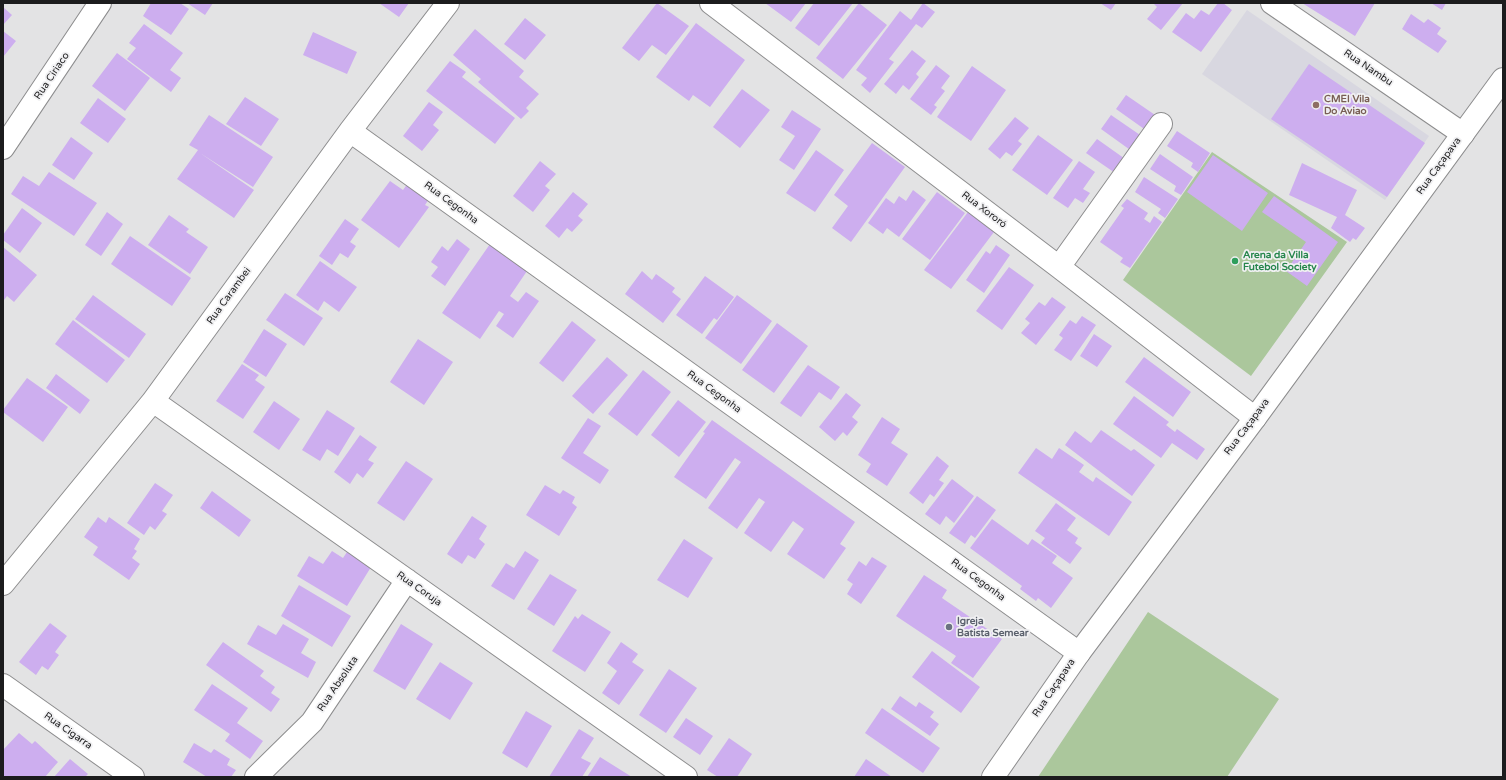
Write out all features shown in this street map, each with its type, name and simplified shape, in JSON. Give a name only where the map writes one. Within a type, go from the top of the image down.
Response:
[{"type":"street","name":"Rua Ciriaco","points":[[3,148],[100,3]]},
{"type":"street","name":"Rua Carambei","points":[[3,584],[153,401],[350,131],[448,3]]},
{"type":"street","name":"Rua Xororó","points":[[711,3],[1255,418]]},
{"type":"street","name":"Rua Nambu","points":[[1272,3],[1463,134]]},
{"type":"street","name":"Rua Caçapava","points":[[993,777],[1078,653],[1255,418],[1503,79]]},
{"type":"street","points":[[1059,267],[1161,124]]},
{"type":"street","name":"Rua Cegonha","points":[[350,131],[1078,653]]},
{"type":"street","name":"Rua Coruja","points":[[153,401],[686,777]]},
{"type":"street","name":"Rua Absoluta","points":[[256,777],[312,722],[407,580]]},
{"type":"street","name":"Rua Cigarra","points":[[3,685],[133,777]]},
{"type":"shaded area","name":"CMEI Vila Do Aviao","points":[[1247,10],[1429,136],[1385,200],[1202,74]]},
{"type":"green space","name":"Arena da Villa Futebol Society","points":[[1212,152],[1347,242],[1251,376],[1123,280]]},
{"type":"green space","points":[[1148,612],[1279,699],[1227,777],[1038,777]]},
{"type":"building","points":[[151,3],[180,3],[189,9],[171,35],[143,16]]},
{"type":"building","points":[[187,3],[213,3],[205,15]]},
{"type":"building","points":[[379,3],[409,3],[399,17]]},
{"type":"building","points":[[657,3],[689,26],[666,55],[652,45],[639,61],[622,48]]},
{"type":"building","points":[[765,3],[806,3],[791,22]]},
{"type":"building","points":[[814,3],[853,3],[819,46],[795,28]]},
{"type":"building","points":[[859,3],[887,25],[843,79],[816,58]]},
{"type":"building","points":[[923,3],[935,12],[922,28],[916,24],[889,59],[894,62],[870,93],[861,85],[867,78],[856,70],[900,11],[911,20]]},
{"type":"building","points":[[1100,3],[1116,3],[1111,10]]},
{"type":"building","points":[[1153,3],[1183,3],[1161,30],[1147,19],[1157,7]]},
{"type":"building","points":[[1218,3],[1223,3],[1232,10],[1201,52],[1172,32],[1186,13],[1194,19],[1201,10],[1209,15]]},
{"type":"building","points":[[1302,3],[1375,3],[1355,36]]},
{"type":"building","points":[[1431,3],[1446,3],[1442,10]]},
{"type":"building","points":[[3,7],[12,15],[3,25]]},
{"type":"building","points":[[1411,14],[1424,23],[1428,19],[1441,28],[1437,34],[1447,41],[1438,53],[1402,29]]},
{"type":"building","points":[[525,18],[546,35],[525,60],[504,44]]},
{"type":"building","points":[[696,23],[745,60],[710,107],[693,95],[689,101],[656,77]]},
{"type":"building","points":[[144,24],[183,53],[170,70],[181,78],[171,92],[127,59],[136,48],[129,43]]},
{"type":"building","points":[[475,29],[524,71],[519,77],[539,94],[526,108],[529,111],[521,119],[478,82],[481,79],[453,55]]},
{"type":"building","points":[[3,31],[16,41],[3,57]]},
{"type":"building","points":[[313,32],[357,52],[347,74],[303,55]]},
{"type":"building","points":[[912,50],[926,61],[916,74],[919,77],[909,90],[903,85],[896,94],[884,84]]},
{"type":"building","points":[[117,53],[150,78],[125,111],[92,86]]},
{"type":"building","points":[[450,61],[466,72],[462,77],[515,118],[495,144],[426,91]]},
{"type":"building","points":[[1309,64],[1425,143],[1387,197],[1271,119]]},
{"type":"building","points":[[936,65],[950,76],[941,88],[945,91],[934,105],[937,107],[931,115],[910,99]]},
{"type":"building","points":[[972,66],[1006,90],[971,141],[937,117]]},
{"type":"building","points":[[742,89],[770,110],[740,148],[713,127]]},
{"type":"building","points":[[1126,95],[1158,117],[1147,131],[1116,109]]},
{"type":"building","points":[[245,97],[279,119],[261,146],[226,124]]},
{"type":"building","points":[[98,98],[126,119],[108,143],[80,123]]},
{"type":"building","points":[[429,102],[443,112],[433,125],[439,130],[422,151],[403,136]]},
{"type":"building","points":[[792,110],[821,129],[794,170],[779,160],[795,136],[781,127]]},
{"type":"building","points":[[209,115],[273,157],[253,187],[200,153],[254,190],[234,218],[177,179],[198,150],[189,145]]},
{"type":"building","points":[[1111,115],[1143,137],[1133,152],[1101,129]]},
{"type":"building","points":[[1015,117],[1029,128],[1018,141],[1022,144],[1012,156],[1006,152],[1000,159],[988,149]]},
{"type":"building","points":[[1177,131],[1210,153],[1198,172],[1191,167],[1193,163],[1167,146]]},
{"type":"building","points":[[1038,135],[1073,160],[1047,195],[1012,170]]},
{"type":"building","points":[[71,137],[93,153],[74,180],[52,165]]},
{"type":"building","points":[[1097,139],[1128,161],[1118,175],[1086,153]]},
{"type":"building","points":[[872,143],[905,167],[851,242],[832,228],[848,206],[834,195]]},
{"type":"building","points":[[816,150],[844,170],[815,212],[786,193]]},
{"type":"building","points":[[1160,154],[1193,177],[1181,195],[1174,191],[1176,186],[1150,169]]},
{"type":"building","points":[[1213,155],[1268,193],[1242,231],[1187,192]]},
{"type":"building","points":[[540,161],[556,174],[545,186],[550,190],[533,212],[513,196]]},
{"type":"building","points":[[1079,161],[1095,172],[1083,189],[1090,193],[1083,203],[1075,198],[1068,208],[1053,198]]},
{"type":"building","points":[[1302,163],[1357,190],[1345,215],[1365,228],[1356,240],[1353,238],[1350,242],[1331,228],[1337,217],[1289,195]]},
{"type":"building","points":[[49,172],[97,203],[74,236],[11,194],[23,176],[39,186]]},
{"type":"building","points":[[1144,177],[1178,199],[1165,218],[1158,213],[1161,209],[1135,192]]},
{"type":"building","points":[[390,181],[403,190],[408,183],[429,199],[425,205],[429,207],[399,248],[361,220]]},
{"type":"building","points":[[913,190],[926,200],[899,237],[887,228],[883,234],[868,223],[886,198],[894,204],[899,196],[906,201]]},
{"type":"building","points":[[573,192],[588,204],[578,216],[583,220],[572,232],[567,228],[559,238],[545,226]]},
{"type":"building","points":[[937,192],[965,213],[930,260],[902,239]]},
{"type":"building","points":[[1274,196],[1338,242],[1307,286],[1286,271],[1306,242],[1262,212]]},
{"type":"building","points":[[1127,199],[1148,213],[1144,219],[1150,223],[1154,216],[1162,222],[1130,268],[1120,262],[1123,258],[1100,242],[1124,208],[1121,206]]},
{"type":"building","points":[[22,208],[42,223],[20,253],[3,240],[3,235]]},
{"type":"building","points":[[107,212],[123,224],[101,256],[85,245]]},
{"type":"building","points":[[968,212],[994,232],[951,289],[924,270]]},
{"type":"building","points":[[169,215],[189,229],[186,232],[208,247],[190,274],[148,245]]},
{"type":"building","points":[[345,219],[359,229],[350,242],[356,246],[348,258],[340,253],[332,265],[319,256]]},
{"type":"building","points":[[130,236],[191,278],[172,306],[111,264]]},
{"type":"building","points":[[457,239],[470,249],[445,286],[431,276],[438,267],[431,262],[442,246],[448,251]]},
{"type":"building","points":[[490,244],[527,271],[510,296],[518,302],[526,292],[539,301],[513,338],[496,326],[504,314],[499,311],[480,339],[442,313]]},
{"type":"building","points":[[996,245],[1010,255],[984,293],[966,280],[986,251],[990,254]]},
{"type":"building","points":[[3,247],[37,275],[14,302],[7,296],[4,300],[3,299]]},
{"type":"building","points":[[320,261],[357,287],[339,312],[324,301],[318,311],[296,295]]},
{"type":"building","points":[[1009,267],[1034,285],[1002,330],[976,311]]},
{"type":"building","points":[[642,271],[652,280],[656,274],[675,288],[672,292],[681,299],[663,323],[625,294]]},
{"type":"building","points":[[705,276],[734,297],[717,320],[714,318],[702,334],[676,315]]},
{"type":"building","points":[[285,293],[323,318],[304,346],[266,320]]},
{"type":"building","points":[[93,295],[146,334],[129,358],[75,319]]},
{"type":"building","points":[[737,295],[772,321],[741,364],[705,338]]},
{"type":"building","points":[[1052,297],[1066,307],[1036,345],[1021,333],[1030,323],[1025,319],[1039,302],[1045,306]]},
{"type":"building","points":[[1082,316],[1096,325],[1071,361],[1054,350],[1063,338],[1059,335],[1070,320],[1076,324]]},
{"type":"building","points":[[73,320],[125,360],[107,383],[55,344]]},
{"type":"building","points":[[572,321],[596,340],[563,382],[539,363]]},
{"type":"building","points":[[777,323],[808,346],[774,393],[742,370]]},
{"type":"building","points":[[264,329],[287,344],[266,377],[243,362]]},
{"type":"building","points":[[1094,334],[1112,346],[1097,367],[1080,356]]},
{"type":"building","points":[[418,339],[453,362],[424,405],[390,382]]},
{"type":"building","points":[[607,357],[628,375],[593,414],[572,396]]},
{"type":"building","points":[[1144,357],[1191,392],[1173,417],[1125,382]]},
{"type":"building","points":[[242,364],[259,375],[255,380],[265,387],[243,419],[216,401]]},
{"type":"building","points":[[808,365],[840,387],[831,400],[819,392],[801,417],[780,403]]},
{"type":"building","points":[[643,370],[671,392],[637,436],[608,414]]},
{"type":"building","points":[[56,374],[90,400],[80,414],[46,388]]},
{"type":"building","points":[[27,378],[68,407],[43,442],[3,412]]},
{"type":"building","points":[[846,393],[861,405],[852,417],[858,422],[847,436],[843,432],[835,441],[819,427]]},
{"type":"building","points":[[1134,396],[1169,422],[1166,425],[1175,432],[1177,429],[1205,449],[1197,460],[1172,443],[1161,458],[1113,424]]},
{"type":"building","points":[[678,400],[706,422],[679,457],[651,435]]},
{"type":"building","points":[[274,401],[300,419],[279,450],[253,432]]},
{"type":"building","points":[[327,410],[355,428],[338,456],[327,449],[320,461],[302,450]]},
{"type":"building","points":[[882,417],[900,429],[891,443],[908,454],[887,486],[866,472],[871,464],[858,455]]},
{"type":"building","points":[[588,418],[601,426],[583,453],[609,470],[600,484],[561,458]]},
{"type":"building","points":[[712,420],[855,522],[840,544],[846,548],[824,579],[787,554],[804,529],[793,521],[771,552],[744,533],[765,502],[759,498],[737,529],[708,508],[741,462],[735,458],[706,499],[674,477],[705,433],[703,432]]},
{"type":"building","points":[[1101,430],[1131,451],[1134,449],[1155,465],[1132,496],[1065,445],[1075,431],[1091,443]]},
{"type":"building","points":[[360,435],[377,447],[368,460],[374,463],[363,478],[357,473],[350,484],[334,472]]},
{"type":"building","points":[[1036,448],[1052,459],[1059,448],[1084,465],[1079,472],[1093,482],[1096,477],[1132,502],[1109,536],[1018,473]]},
{"type":"building","points":[[937,456],[949,466],[939,480],[944,483],[934,497],[930,494],[923,504],[909,493]]},
{"type":"building","points":[[406,461],[433,479],[404,521],[377,503]]},
{"type":"building","points":[[952,479],[974,496],[954,523],[946,516],[940,525],[925,514]]},
{"type":"building","points":[[155,483],[173,495],[162,511],[167,514],[155,530],[150,526],[144,535],[127,523]]},
{"type":"building","points":[[545,485],[560,494],[563,490],[575,497],[572,503],[577,507],[559,536],[526,515]]},
{"type":"building","points":[[212,491],[251,520],[239,537],[200,508]]},
{"type":"building","points":[[977,496],[996,510],[975,538],[971,535],[965,544],[949,533]]},
{"type":"building","points":[[1056,503],[1076,518],[1067,530],[1078,538],[1075,543],[1082,548],[1070,564],[1041,543],[1045,538],[1035,531]]},
{"type":"building","points":[[472,516],[487,526],[479,539],[485,544],[475,559],[468,555],[462,564],[447,554]]},
{"type":"building","points":[[98,517],[106,523],[109,517],[140,539],[134,549],[137,551],[132,558],[140,564],[129,580],[93,555],[98,547],[84,537]]},
{"type":"building","points":[[992,519],[1028,545],[1032,539],[1057,556],[1052,563],[1073,578],[1051,608],[1038,598],[1036,601],[1020,589],[1022,586],[970,548]]},
{"type":"building","points":[[684,539],[713,558],[688,598],[657,580]]},
{"type":"building","points":[[332,551],[343,558],[347,552],[371,567],[347,606],[297,576],[309,556],[323,564]]},
{"type":"building","points":[[525,551],[539,560],[514,600],[491,586],[506,563],[514,568]]},
{"type":"building","points":[[872,557],[887,566],[861,604],[847,594],[853,584],[847,580],[859,561],[866,566]]},
{"type":"building","points":[[550,574],[577,590],[554,626],[527,609]]},
{"type":"building","name":"Igreja Batista Semear","points":[[924,575],[947,590],[942,598],[1002,639],[973,678],[951,663],[956,656],[896,616]]},
{"type":"building","points":[[299,585],[351,616],[332,647],[281,616]]},
{"type":"building","points":[[582,614],[611,632],[585,672],[552,651],[575,616],[578,619]]},
{"type":"building","points":[[50,623],[67,636],[55,652],[59,655],[48,670],[42,666],[36,675],[19,662]]},
{"type":"building","points":[[283,624],[309,639],[301,653],[316,662],[308,678],[247,644],[258,625],[276,635]]},
{"type":"building","points":[[401,624],[433,644],[405,690],[373,671]]},
{"type":"building","points":[[223,642],[264,671],[260,676],[275,687],[271,693],[280,699],[271,712],[206,665]]},
{"type":"building","points":[[621,642],[638,654],[632,662],[644,670],[619,705],[602,693],[617,671],[607,663]]},
{"type":"building","points":[[932,651],[980,687],[961,713],[912,677]]},
{"type":"building","points":[[440,662],[473,683],[450,720],[416,699]]},
{"type":"building","points":[[669,669],[697,688],[666,733],[639,715]]},
{"type":"building","points":[[212,684],[248,708],[237,723],[263,741],[250,759],[225,741],[230,734],[194,710]]},
{"type":"building","points":[[900,696],[916,707],[919,702],[934,712],[930,717],[939,724],[930,736],[891,709]]},
{"type":"building","points":[[882,708],[940,748],[923,773],[865,733]]},
{"type":"building","points":[[526,711],[552,726],[527,768],[502,753]]},
{"type":"building","points":[[686,718],[713,736],[700,755],[673,737]]},
{"type":"building","points":[[579,729],[594,738],[581,758],[591,763],[582,777],[549,777]]},
{"type":"building","points":[[19,733],[32,744],[35,741],[58,762],[45,777],[3,777],[3,750]]},
{"type":"building","points":[[729,738],[752,754],[737,777],[718,777],[707,770]]},
{"type":"building","points":[[194,743],[211,753],[214,749],[230,759],[227,765],[236,770],[231,777],[207,777],[183,762]]},
{"type":"building","points":[[600,757],[632,777],[587,777]]},
{"type":"building","points":[[70,759],[88,774],[85,777],[54,777]]},
{"type":"building","points":[[866,759],[892,777],[854,777]]},
{"type":"place","name":"CMEI Vila Do Aviao","points":[[1316,105]]},
{"type":"place","name":"Arena da Villa Futebol Society","points":[[1235,261]]},
{"type":"place","name":"Igreja Batista Semear","points":[[949,627]]}]
